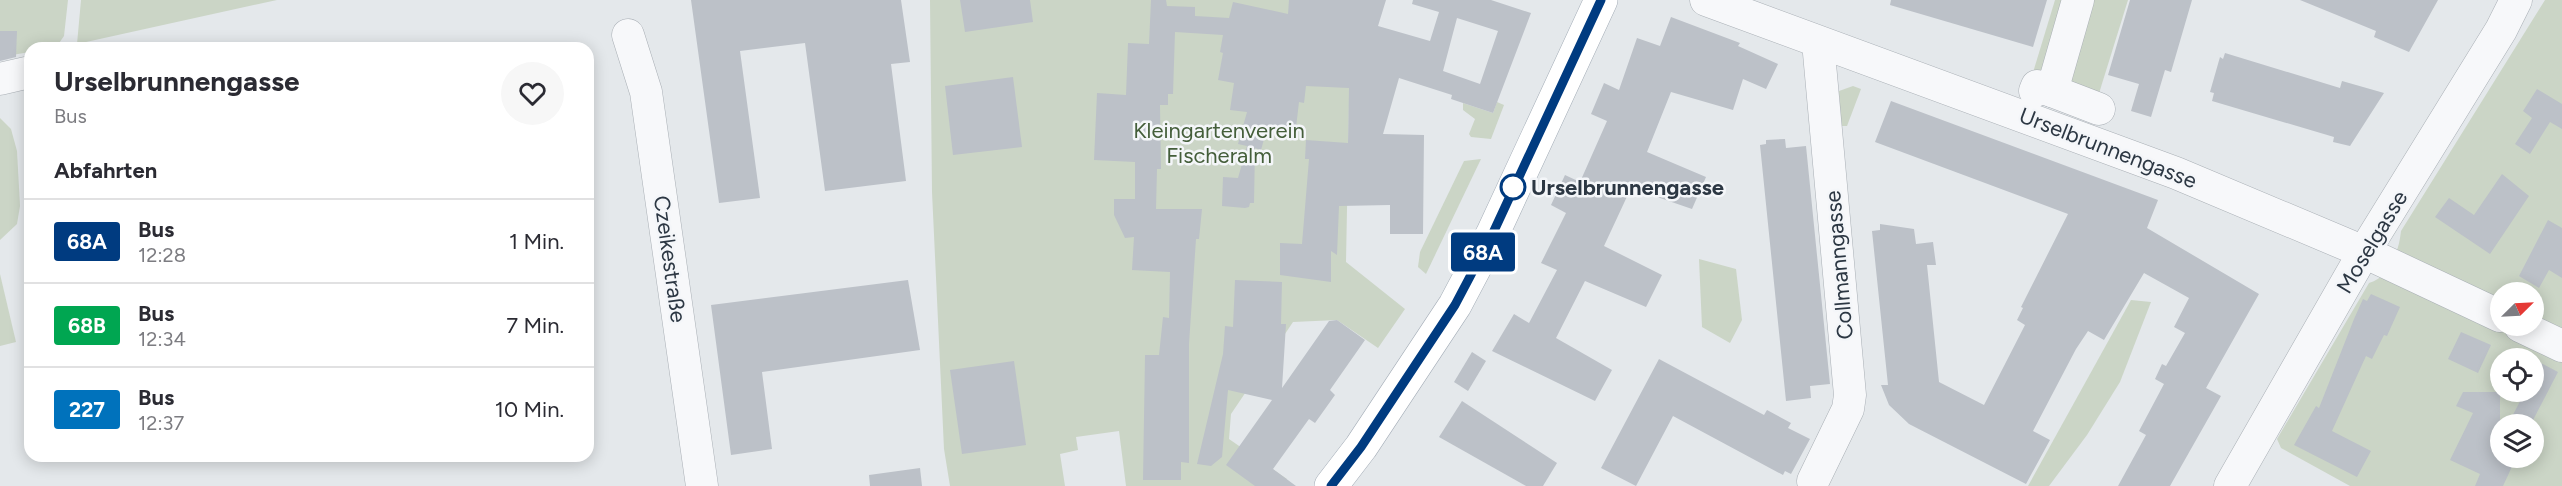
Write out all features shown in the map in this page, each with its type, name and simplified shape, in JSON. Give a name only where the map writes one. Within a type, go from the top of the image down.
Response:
[{"type":"main road","points":[[1331,486],[1361,447],[1455,305],[1493,233],[1601,0]]},
{"type":"street","name":"Urselbrunnengasse","points":[[1706,0],[2176,173],[2364,252],[2490,311]]},
{"type":"street","points":[[2078,0],[2044,91],[2099,109]]},
{"type":"street","name":"Moselgasse","points":[[2230,486],[2364,252],[2495,40],[2516,0]]},
{"type":"street","name":"Czeikestraße","points":[[628,35],[646,92],[702,486]]},
{"type":"street","name":"Collmanngasse","points":[[1813,481],[1848,409],[1850,395],[1818,42]]},
{"type":"street","points":[[0,79],[24,73]]},
{"type":"street","points":[[2541,336],[2562,346]]},
{"type":"green space","points":[[0,0],[68,0],[64,36],[60,42],[24,42],[24,53],[0,57]]},
{"type":"green space","points":[[81,0],[277,0],[86,42],[77,42]]},
{"type":"green space","name":"Kleingartenverein Fischeralm","points":[[930,0],[1351,0],[1346,262],[1405,309],[1378,348],[1337,320],[1293,322],[1231,414],[1229,439],[1287,479],[1282,486],[1126,486],[1119,431],[1076,437],[1078,450],[1060,454],[1065,486],[950,486],[944,449],[932,192]]},
{"type":"green space","points":[[2055,0],[2070,0],[2044,83],[2031,79]]},
{"type":"green space","points":[[2092,0],[2128,0],[2096,103],[2057,89]]},
{"type":"green space","points":[[2545,0],[2562,0],[2562,486],[2350,486],[2281,448],[2277,439],[2369,283],[2383,275],[2388,269],[2398,247],[2401,231]]},
{"type":"green space","points":[[1853,86],[1861,89],[1847,126],[1841,126],[1839,91]]},
{"type":"green space","points":[[1497,102],[1504,105],[1491,139],[1471,137],[1469,134],[1475,119],[1463,110],[1463,103],[1493,113]]},
{"type":"green space","points":[[0,118],[11,129],[17,151],[20,206],[17,224],[0,240]]},
{"type":"green space","points":[[1481,159],[1426,274],[1418,267],[1420,252],[1464,161]]},
{"type":"green space","points":[[1699,259],[1736,269],[1742,320],[1730,343],[1702,327]]},
{"type":"green space","points":[[0,274],[16,342],[0,346]]},
{"type":"green space","points":[[2131,300],[2151,302],[2120,382],[2087,435],[2049,486],[2028,486]]},
{"type":"building","points":[[691,0],[901,0],[910,62],[891,64],[906,181],[825,191],[805,43],[740,51],[760,198],[719,203]]},
{"type":"building","points":[[960,0],[1030,0],[1033,22],[965,32]]},
{"type":"building","points":[[1151,0],[1166,0],[1167,6],[1195,7],[1195,16],[1229,18],[1233,2],[1288,14],[1289,0],[1386,0],[1378,26],[1430,41],[1439,12],[1412,4],[1413,0],[1491,0],[1531,13],[1493,113],[1451,99],[1452,95],[1399,78],[1383,134],[1424,135],[1423,234],[1390,234],[1390,205],[1339,206],[1337,255],[1331,251],[1331,282],[1280,275],[1280,243],[1302,244],[1309,159],[1305,159],[1306,140],[1348,143],[1349,88],[1306,86],[1304,103],[1299,102],[1295,136],[1266,132],[1261,150],[1255,148],[1254,203],[1250,203],[1249,207],[1245,208],[1222,206],[1223,177],[1238,178],[1247,146],[1238,144],[1247,112],[1230,110],[1234,83],[1218,80],[1223,53],[1220,52],[1223,35],[1175,32],[1173,94],[1168,94],[1168,105],[1160,105],[1161,169],[1157,169],[1156,209],[1202,209],[1199,239],[1196,239],[1189,344],[1189,463],[1181,462],[1181,480],[1143,480],[1145,355],[1159,355],[1163,317],[1169,318],[1170,272],[1132,270],[1134,237],[1125,238],[1114,215],[1114,199],[1135,199],[1135,162],[1094,160],[1097,93],[1126,95],[1128,43],[1149,44]],"holes":[[[1457,18],[1498,31],[1480,84],[1443,71]]]},
{"type":"building","points":[[1891,0],[2047,0],[2033,47],[1890,5]]},
{"type":"building","points":[[2130,0],[2192,0],[2171,72],[2165,70],[2151,117],[2131,111],[2139,84],[2108,75]]},
{"type":"building","points":[[2300,0],[2438,0],[2409,52],[2374,37],[2376,31]]},
{"type":"building","points":[[1671,17],[1740,43],[1738,46],[1778,64],[1766,89],[1743,79],[1733,110],[1671,92],[1647,152],[1706,177],[1692,209],[1631,188],[1604,246],[1662,275],[1646,307],[1585,281],[1556,338],[1612,370],[1595,401],[1492,351],[1514,314],[1529,323],[1557,270],[1541,263],[1566,213],[1551,205],[1565,175],[1580,182],[1607,121],[1591,114],[1604,83],[1619,90],[1637,38],[1660,46]]},
{"type":"building","points":[[0,31],[17,31],[16,57],[0,61]]},
{"type":"building","points":[[2225,53],[2340,88],[2342,81],[2384,93],[2350,146],[2333,142],[2334,137],[2212,101],[2214,93],[2210,92],[2220,57],[2223,59]]},
{"type":"building","points":[[1013,77],[1022,147],[953,155],[945,86]]},
{"type":"building","points":[[2537,89],[2562,104],[2562,129],[2550,122],[2530,154],[2515,144],[2532,118],[2523,111]]},
{"type":"building","points":[[1891,101],[2158,200],[2147,228],[2259,294],[2206,388],[2221,396],[2170,486],[2118,486],[2146,435],[2139,431],[2164,384],[2155,379],[2162,364],[2166,366],[2185,333],[2174,327],[2189,298],[2144,273],[2104,340],[2088,331],[2076,349],[2033,431],[2050,440],[2026,484],[1909,424],[1889,405],[1881,385],[1888,385],[1872,231],[1880,230],[1880,224],[1914,229],[1916,244],[1933,242],[1936,265],[1927,265],[1939,382],[1984,405],[2025,325],[2017,320],[2023,308],[2021,307],[2068,214],[1875,142]]},
{"type":"building","points":[[1785,139],[1786,148],[1806,146],[1830,384],[1810,386],[1811,398],[1786,401],[1760,145],[1766,144],[1766,140]]},
{"type":"building","points":[[2502,174],[2529,196],[2490,254],[2435,217],[2449,198],[2474,215]]},
{"type":"building","points":[[2548,220],[2562,228],[2562,278],[2549,270],[2542,282],[2529,282],[2519,276]]},
{"type":"building","points":[[908,280],[920,350],[762,372],[772,449],[731,455],[711,305]]},
{"type":"building","points":[[1235,280],[1282,282],[1281,324],[1286,324],[1282,388],[1329,321],[1337,320],[1365,340],[1330,390],[1335,395],[1315,423],[1309,419],[1273,469],[1296,486],[1255,486],[1226,465],[1272,400],[1228,390],[1222,457],[1211,466],[1197,464],[1223,354],[1225,326],[1233,327]]},
{"type":"building","points":[[2371,294],[2400,307],[2387,336],[2384,335],[2372,359],[2366,356],[2332,431],[2371,451],[2357,477],[2294,445],[2316,406],[2319,408],[2363,299],[2367,301]]},
{"type":"building","points":[[2461,332],[2491,345],[2478,373],[2448,359]]},
{"type":"building","points":[[1472,352],[1486,361],[1468,391],[1454,382]]},
{"type":"building","points":[[1659,359],[1764,415],[1767,410],[1791,423],[1788,428],[1810,439],[1791,474],[1785,471],[1783,475],[1673,416],[1636,486],[1601,468]]},
{"type":"building","points":[[1014,361],[1026,445],[962,454],[950,370]]},
{"type":"building","points":[[2544,365],[2558,372],[2544,399]]},
{"type":"building","points":[[2463,392],[2490,392],[2490,402],[2500,402],[2500,414],[2490,414],[2490,468],[2511,468],[2503,486],[2475,486],[2480,474],[2450,460],[2473,413],[2456,406]]},
{"type":"building","points":[[1462,401],[1557,463],[1543,486],[1526,486],[1439,437]]},
{"type":"building","points":[[2520,402],[2542,402],[2536,414],[2513,414]]},
{"type":"building","points":[[920,468],[922,486],[870,486],[869,475]]},
{"type":"bus line","name":"68A","points":[[1331,486],[1361,447],[1455,305],[1493,233],[1601,0]]},
{"type":"place","name":"Urselbrunnengasse","points":[[1513,187]]}]
